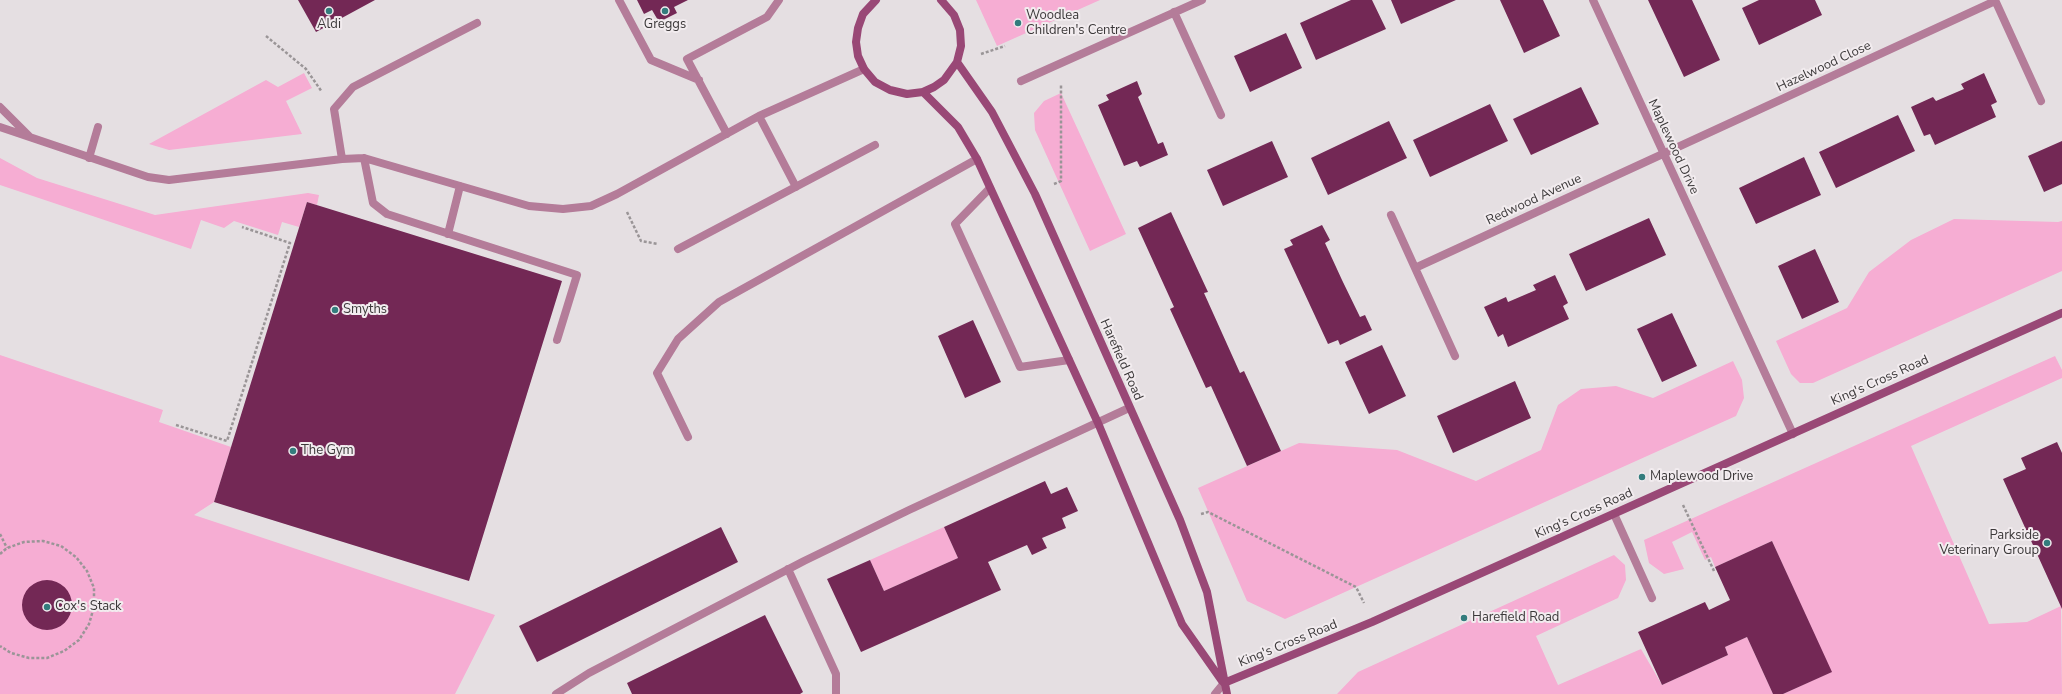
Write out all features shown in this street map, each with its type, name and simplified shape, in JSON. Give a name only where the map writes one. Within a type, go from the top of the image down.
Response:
[{"type":"street","points":[[619,0],[651,60],[699,80]]},
{"type":"street","points":[[727,134],[687,58],[767,17],[779,0]]},
{"type":"street","points":[[873,1],[860,21],[856,42],[858,56],[864,69],[875,82],[890,90],[907,94],[923,92],[944,80],[957,62],[961,46],[960,30],[954,15],[941,0]]},
{"type":"street","points":[[1021,81],[1202,0]]},
{"type":"street","name":"Maplewood Drive","points":[[1592,0],[1793,434]]},
{"type":"street","name":"Hazelwood Close","points":[[1664,154],[1995,1],[2041,101]]},
{"type":"street","points":[[1174,12],[1221,115]]},
{"type":"street","points":[[342,159],[334,109],[353,87],[477,23]]},
{"type":"street","name":"Harefield Road","points":[[957,62],[992,112],[1035,194],[1180,520],[1207,592],[1227,694]]},
{"type":"street","points":[[0,127],[148,177],[169,180],[342,159],[364,158],[529,206],[563,209],[590,206],[617,194],[759,116],[864,69]]},
{"type":"street","name":"Harefield Road","points":[[923,92],[958,126],[977,159],[1098,423],[1182,624],[1224,683]]},
{"type":"street","points":[[0,107],[31,138]]},
{"type":"street","points":[[759,116],[796,187]]},
{"type":"street","points":[[89,158],[98,127]]},
{"type":"street","points":[[678,249],[875,145]]},
{"type":"street","name":"Redwood Avenue","points":[[1415,268],[1664,154]]},
{"type":"street","points":[[364,158],[373,203],[387,214],[577,275],[557,340]]},
{"type":"street","points":[[688,437],[657,373],[678,338],[718,302],[977,159]]},
{"type":"street","points":[[448,234],[460,186]]},
{"type":"street","points":[[990,188],[955,224],[1020,367],[1069,360]]},
{"type":"street","points":[[1391,215],[1455,356]]},
{"type":"street","name":"King's Cross Road","points":[[1224,683],[1372,622],[2062,313]]},
{"type":"street","points":[[556,694],[589,673],[788,569],[909,510],[1129,408]]},
{"type":"street","points":[[1614,514],[1652,598]]},
{"type":"street","points":[[788,569],[836,674],[836,694]]},
{"type":"street","points":[[1215,694],[1224,683]]},
{"type":"path","points":[[266,36],[306,69],[334,109]]},
{"type":"path","points":[[1035,194],[1060,181],[1061,63]]},
{"type":"path","points":[[617,194],[642,241],[678,249]]},
{"type":"path","points":[[176,425],[228,441],[290,243],[242,227]]},
{"type":"path","points":[[1674,487],[1714,571]]},
{"type":"path","points":[[1180,520],[1208,512],[1356,587],[1372,622]]},
{"type":"path","points":[[0,534],[7,548]]},
{"type":"path","points":[[0,554],[7,548],[24,542],[37,541],[60,546],[76,557],[87,571],[94,588],[94,607],[89,624],[79,640],[64,651],[47,658],[29,658],[11,653],[0,646]]},
{"type":"shaded area","name":"Woodlea Children's Centre","points":[[976,0],[1100,0],[997,46]]},
{"type":"shaded area","points":[[304,73],[312,88],[286,101],[302,134],[169,150],[149,144],[266,80],[278,87]]},
{"type":"shaded area","points":[[1061,93],[1126,234],[1090,251],[1035,130],[1034,113],[1044,101]]},
{"type":"shaded area","points":[[0,158],[37,178],[155,215],[308,193],[319,195],[317,205],[307,202],[299,227],[282,222],[278,235],[234,221],[224,228],[201,220],[191,249],[0,185]]},
{"type":"shaded area","points":[[1954,219],[2062,221],[2062,271],[1813,383],[1800,383],[1791,374],[1776,341],[1847,308],[1869,272],[1911,240]]},
{"type":"shaded area","points":[[0,355],[163,410],[159,422],[231,447],[214,502],[194,515],[495,615],[455,694],[0,694]]},
{"type":"shaded area","points":[[2055,356],[2062,370],[2062,378],[1911,446],[1989,624],[2027,622],[2061,606],[2062,694],[1783,694],[1831,672],[1772,541],[1715,567],[1711,557],[1705,560],[1692,532],[1672,542],[1684,569],[1664,574],[1649,563],[1644,540]]},
{"type":"shaded area","points":[[1733,361],[1742,380],[1744,398],[1736,416],[1285,619],[1247,601],[1198,488],[1299,443],[1397,450],[1476,481],[1541,450],[1558,405],[1581,389],[1616,386],[1653,398]]},
{"type":"shaded area","points":[[944,527],[958,558],[884,591],[870,560]]},
{"type":"shaded area","points":[[1614,555],[1625,565],[1626,580],[1618,598],[1536,636],[1558,685],[1641,649],[1662,685],[1728,655],[1725,647],[1747,637],[1773,694],[1337,694],[1358,672]]},
{"type":"building","name":"Aldi","points":[[298,0],[375,0],[316,32]]},
{"type":"building","name":"Greggs","points":[[637,0],[688,0],[674,7],[677,13],[659,22],[652,10],[644,14]]},
{"type":"building","points":[[1351,0],[1372,0],[1386,29],[1316,60],[1300,23]]},
{"type":"building","points":[[1391,0],[1456,0],[1401,24]]},
{"type":"building","points":[[1500,0],[1543,0],[1560,36],[1524,53]]},
{"type":"building","points":[[1648,0],[1692,0],[1720,60],[1684,77]]},
{"type":"building","points":[[1759,0],[1815,0],[1822,15],[1759,45],[1742,8]]},
{"type":"building","points":[[1286,33],[1302,68],[1250,92],[1234,56]]},
{"type":"building","points":[[1984,73],[1997,102],[1991,105],[1996,117],[1935,145],[1930,134],[1924,136],[1911,107],[1933,97],[1936,101],[1964,89],[1961,84]]},
{"type":"building","points":[[1137,81],[1142,94],[1138,97],[1158,144],[1163,142],[1168,155],[1140,167],[1137,161],[1124,166],[1098,105],[1109,100],[1106,95]]},
{"type":"building","points":[[1581,87],[1599,124],[1531,155],[1513,119]]},
{"type":"building","points":[[1490,104],[1508,141],[1430,177],[1413,140]]},
{"type":"building","points":[[1898,115],[1915,151],[1836,188],[1819,152]]},
{"type":"building","points":[[1389,121],[1407,158],[1328,195],[1311,158]]},
{"type":"building","points":[[1272,141],[1288,177],[1223,206],[1207,170]]},
{"type":"building","points":[[2062,141],[2062,184],[2044,192],[2028,156]]},
{"type":"building","points":[[1804,157],[1821,195],[1756,224],[1739,188]]},
{"type":"building","points":[[307,202],[562,281],[469,581],[214,502]]},
{"type":"building","points":[[1171,212],[1208,292],[1204,293],[1240,373],[1244,371],[1281,451],[1247,466],[1211,386],[1206,388],[1170,309],[1174,307],[1138,228]]},
{"type":"building","points":[[1649,218],[1666,255],[1586,291],[1569,254]]},
{"type":"building","points":[[1322,225],[1330,240],[1325,243],[1342,280],[1360,317],[1365,315],[1372,330],[1340,345],[1338,340],[1328,344],[1284,249],[1293,245],[1290,240]]},
{"type":"building","points":[[1815,249],[1839,302],[1802,319],[1778,266]]},
{"type":"building","points":[[1555,275],[1568,303],[1563,306],[1569,319],[1508,347],[1503,334],[1498,337],[1484,307],[1506,297],[1508,302],[1536,290],[1533,285]]},
{"type":"building","points":[[1672,313],[1697,366],[1662,382],[1637,329]]},
{"type":"building","points":[[973,320],[1001,382],[965,398],[938,336]]},
{"type":"building","points":[[1382,345],[1406,396],[1369,414],[1345,362]]},
{"type":"building","points":[[1515,381],[1531,418],[1453,453],[1437,416]]},
{"type":"building","name":"Parkside Veterinary Group","points":[[2057,442],[2062,453],[2062,609],[2003,479],[2026,469],[2021,458]]},
{"type":"building","points":[[1045,481],[1051,494],[1067,487],[1078,511],[1062,518],[1066,528],[1042,538],[1047,548],[1032,555],[1027,545],[988,562],[1001,590],[861,652],[827,579],[870,560],[884,591],[958,558],[944,527]]},
{"type":"building","points":[[721,527],[738,562],[537,662],[519,626]]},
{"type":"building","points":[[1772,541],[1832,672],[1783,694],[1773,694],[1747,637],[1725,647],[1728,655],[1662,685],[1638,632],[1705,602],[1709,610],[1730,600],[1715,567]]},
{"type":"building","name":"Cox's Stack","points":[[42,580],[52,580],[65,587],[72,600],[72,610],[65,623],[52,630],[42,630],[33,626],[26,619],[22,610],[22,600],[26,591],[33,584]]},
{"type":"building","points":[[765,615],[803,692],[800,694],[632,694],[627,683]]},
{"type":"place","name":"Aldi","points":[[329,11]]},
{"type":"place","name":"Greggs","points":[[665,11]]},
{"type":"place","name":"Woodlea Children's Centre","points":[[1018,23]]},
{"type":"place","name":"Smyths","points":[[335,310]]},
{"type":"place","name":"The Gym","points":[[293,451]]},
{"type":"place","name":"Maplewood Drive","points":[[1642,477]]},
{"type":"place","name":"Parkside Veterinary Group","points":[[2047,543]]},
{"type":"place","name":"Cox's Stack","points":[[47,607]]},
{"type":"place","name":"Harefield Road","points":[[1464,618]]}]
